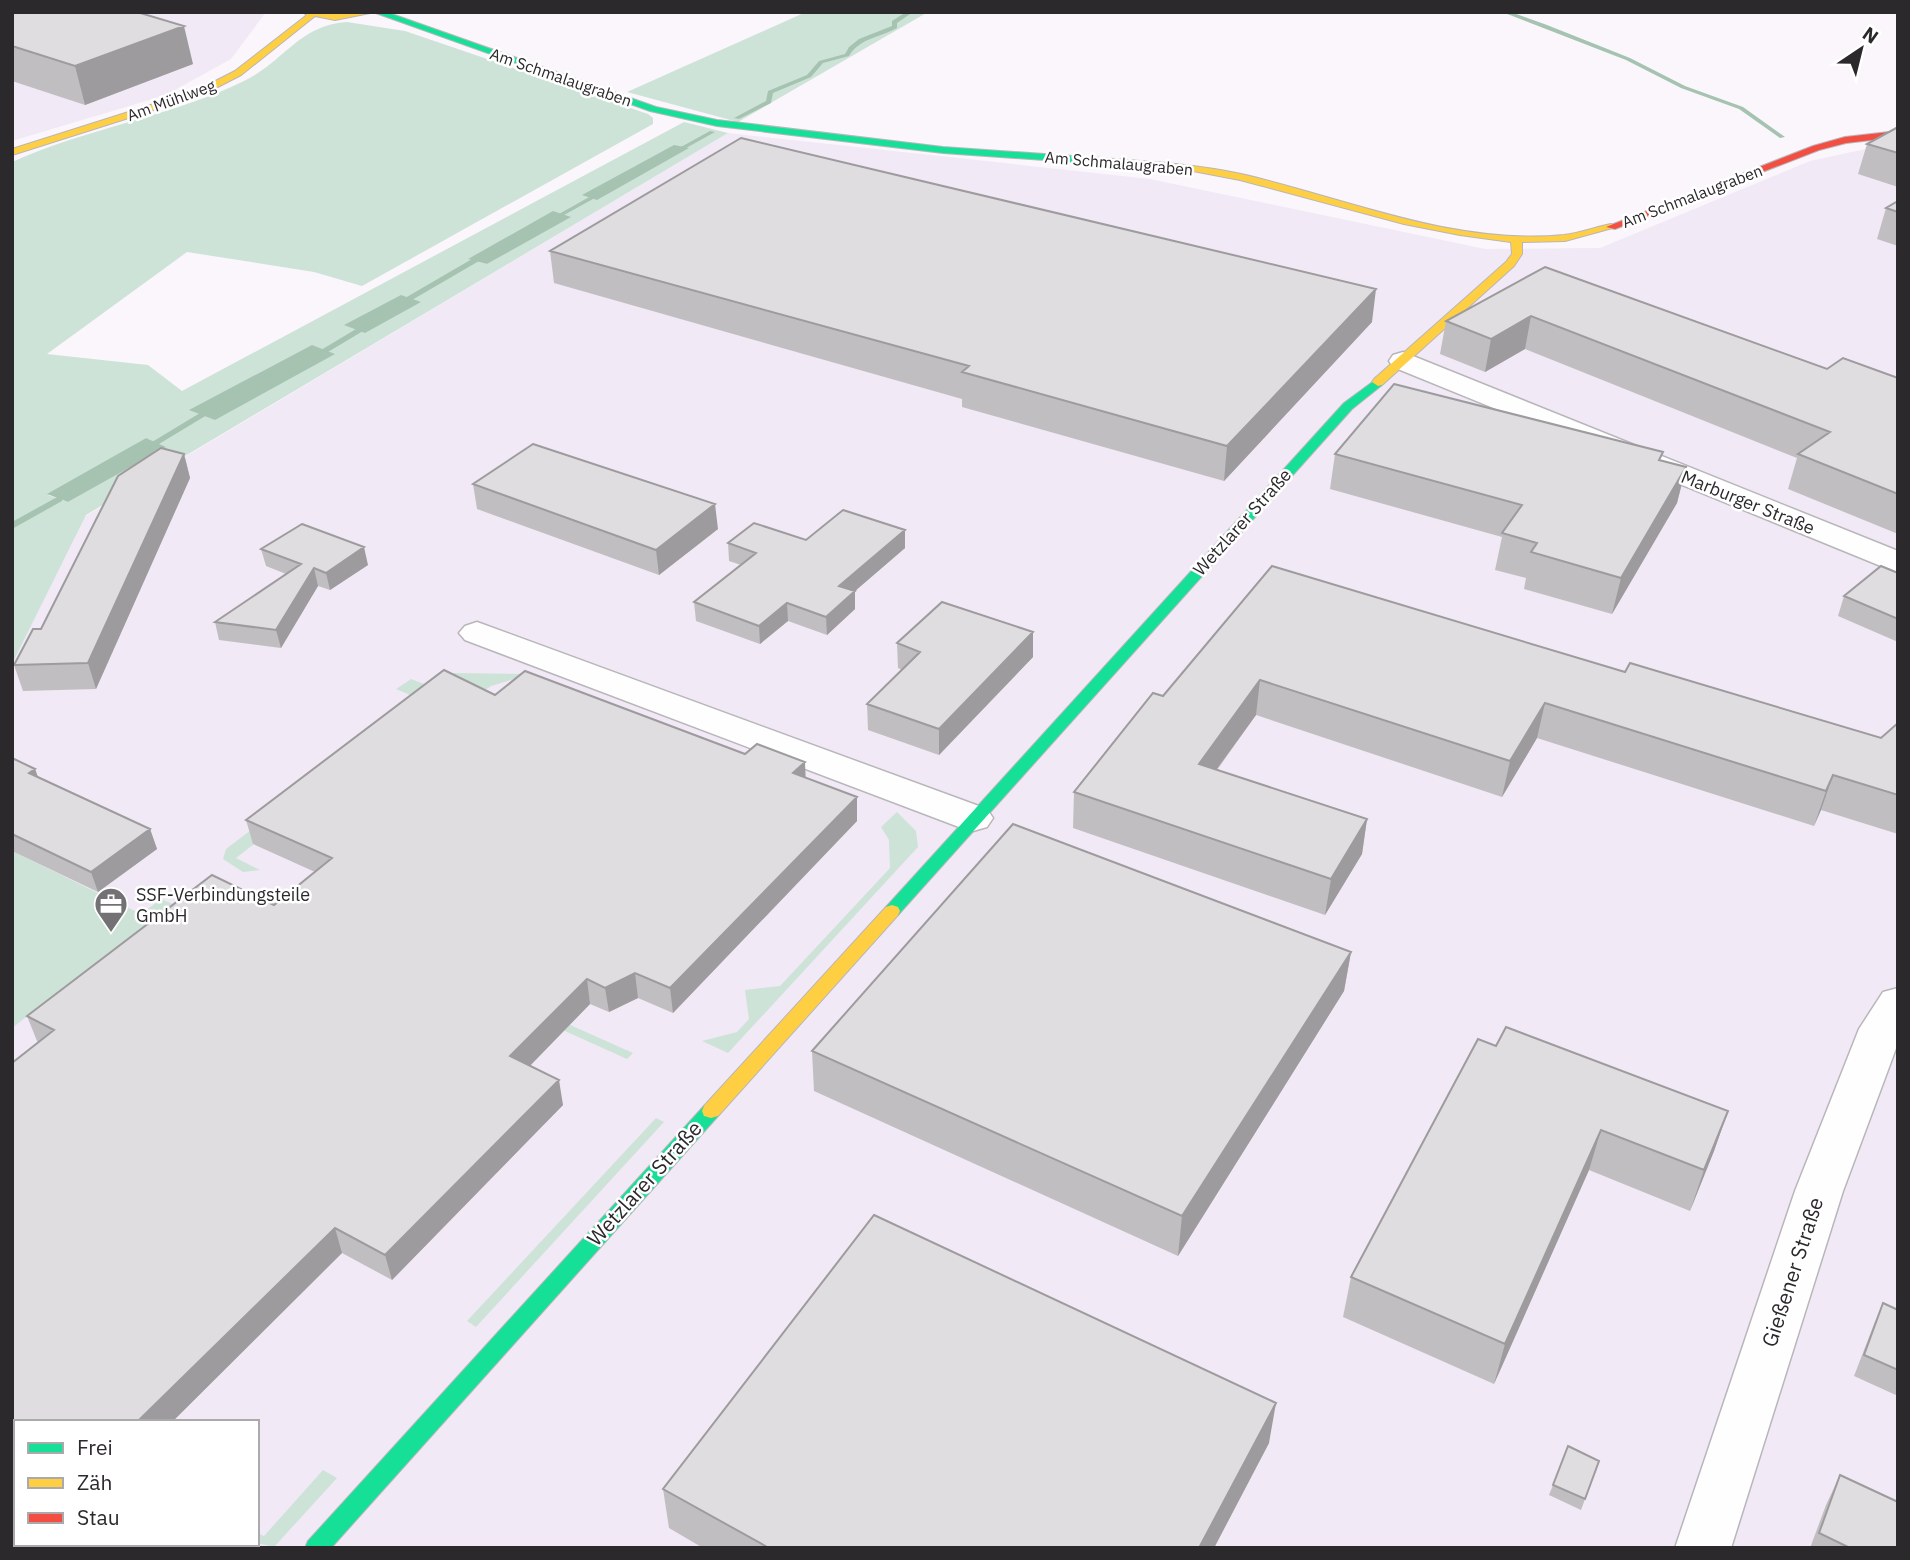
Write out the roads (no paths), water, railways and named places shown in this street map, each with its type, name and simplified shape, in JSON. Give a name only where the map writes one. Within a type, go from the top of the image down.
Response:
[{"type":"main road","points":[[309,13],[335,17],[371,12]]},
{"type":"main road","name":"Am Schmalaugraben","points":[[377,12],[653,108],[716,123],[943,150],[1194,168],[1479,236],[1516,239],[1559,238],[1595,233],[1816,148],[1845,140],[1898,134]]},
{"type":"main road","name":"Am Mühlweg","points":[[12,152],[203,90],[247,67],[309,13]]},
{"type":"main road","name":"Wetzlarer Straße","points":[[317,1548],[972,818],[1348,405],[1403,361],[1510,264],[1517,254],[1516,239]]},
{"type":"street","name":"Marburger Straße","points":[[1403,361],[1898,563]]},
{"type":"street","points":[[477,633],[972,818]]},
{"type":"street","name":"Gießener Straße","points":[[1703,1548],[1819,1191],[1881,1029],[1898,1003]]},
{"type":"waterway","points":[[737,118],[769,102],[770,92],[809,76],[821,62],[847,55],[856,43],[895,27],[894,22],[910,12]]},
{"type":"waterway","points":[[1505,12],[1628,59],[1683,87],[1741,108],[1782,137]]},
{"type":"waterway","points":[[684,147],[712,132]]},
{"type":"waterway","points":[[562,214],[591,198]]},
{"type":"waterway","points":[[409,298],[475,261]]},
{"type":"waterway","points":[[325,350],[359,331]]},
{"type":"waterway","points":[[156,442],[203,415]]},
{"type":"waterway","points":[[12,526],[59,499]]},
{"type":"place","name":"SSF-Verbindungsteile GmbH","points":[[111,934]]}]
